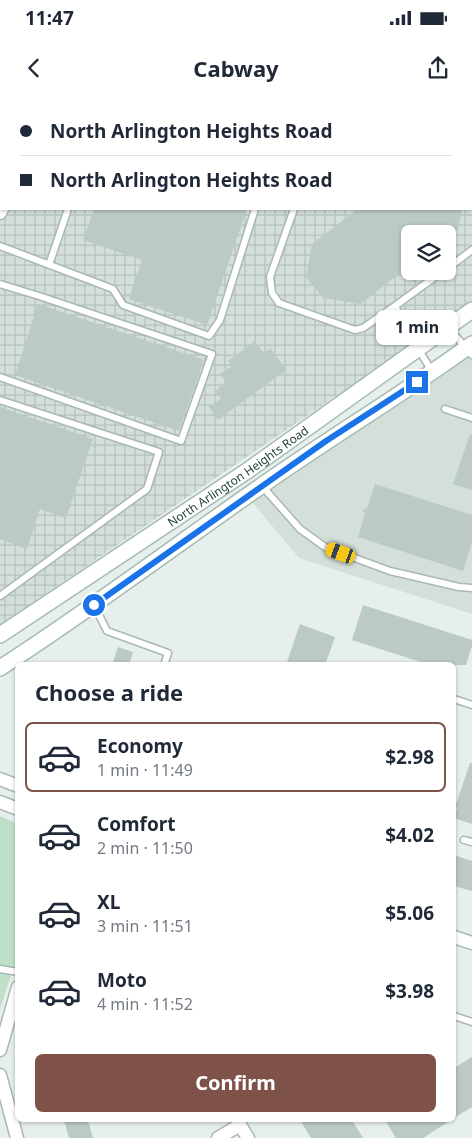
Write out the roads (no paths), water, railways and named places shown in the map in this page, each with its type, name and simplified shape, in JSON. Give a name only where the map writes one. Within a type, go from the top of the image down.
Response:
[{"type":"main road","name":"North Arlington Heights Road","points":[[0,635],[247,471],[472,310]]},
{"type":"main road","name":"North Arlington Heights Road","points":[[0,668],[61,629],[326,441],[470,349]]},
{"type":"street","points":[[0,779],[15,785]]},
{"type":"street","points":[[0,802],[15,808]]},
{"type":"street","points":[[456,939],[472,943]]},
{"type":"street","points":[[0,1050],[15,998]]},
{"type":"street","points":[[0,1075],[17,1138]]},
{"type":"street","points":[[218,1138],[240,1124],[248,1138]]},
{"type":"lane","points":[[49,265],[68,210]]},
{"type":"lane","points":[[0,246],[113,289],[123,305],[209,336],[220,320],[255,210]]},
{"type":"lane","points":[[294,210],[270,277],[272,293],[279,303],[356,330],[364,328],[431,280]]},
{"type":"lane","points":[[456,262],[472,250]]},
{"type":"lane","points":[[0,284],[212,354],[181,441],[0,377]]},
{"type":"lane","points":[[396,306],[432,372]]},
{"type":"lane","points":[[448,327],[470,349]]},
{"type":"lane","points":[[0,400],[159,452],[148,489],[0,596]]},
{"type":"lane","points":[[445,409],[472,418]]},
{"type":"lane","points":[[262,486],[300,529],[325,547],[390,571],[459,587],[472,588]]},
{"type":"lane","points":[[94,605],[107,631],[168,653],[165,662]]},
{"type":"lane","points":[[456,700],[472,705]]},
{"type":"lane","points":[[464,840],[472,842]]},
{"type":"lane","points":[[0,969],[15,972]]},
{"type":"lane","points":[[456,1017],[472,1022]]}]
